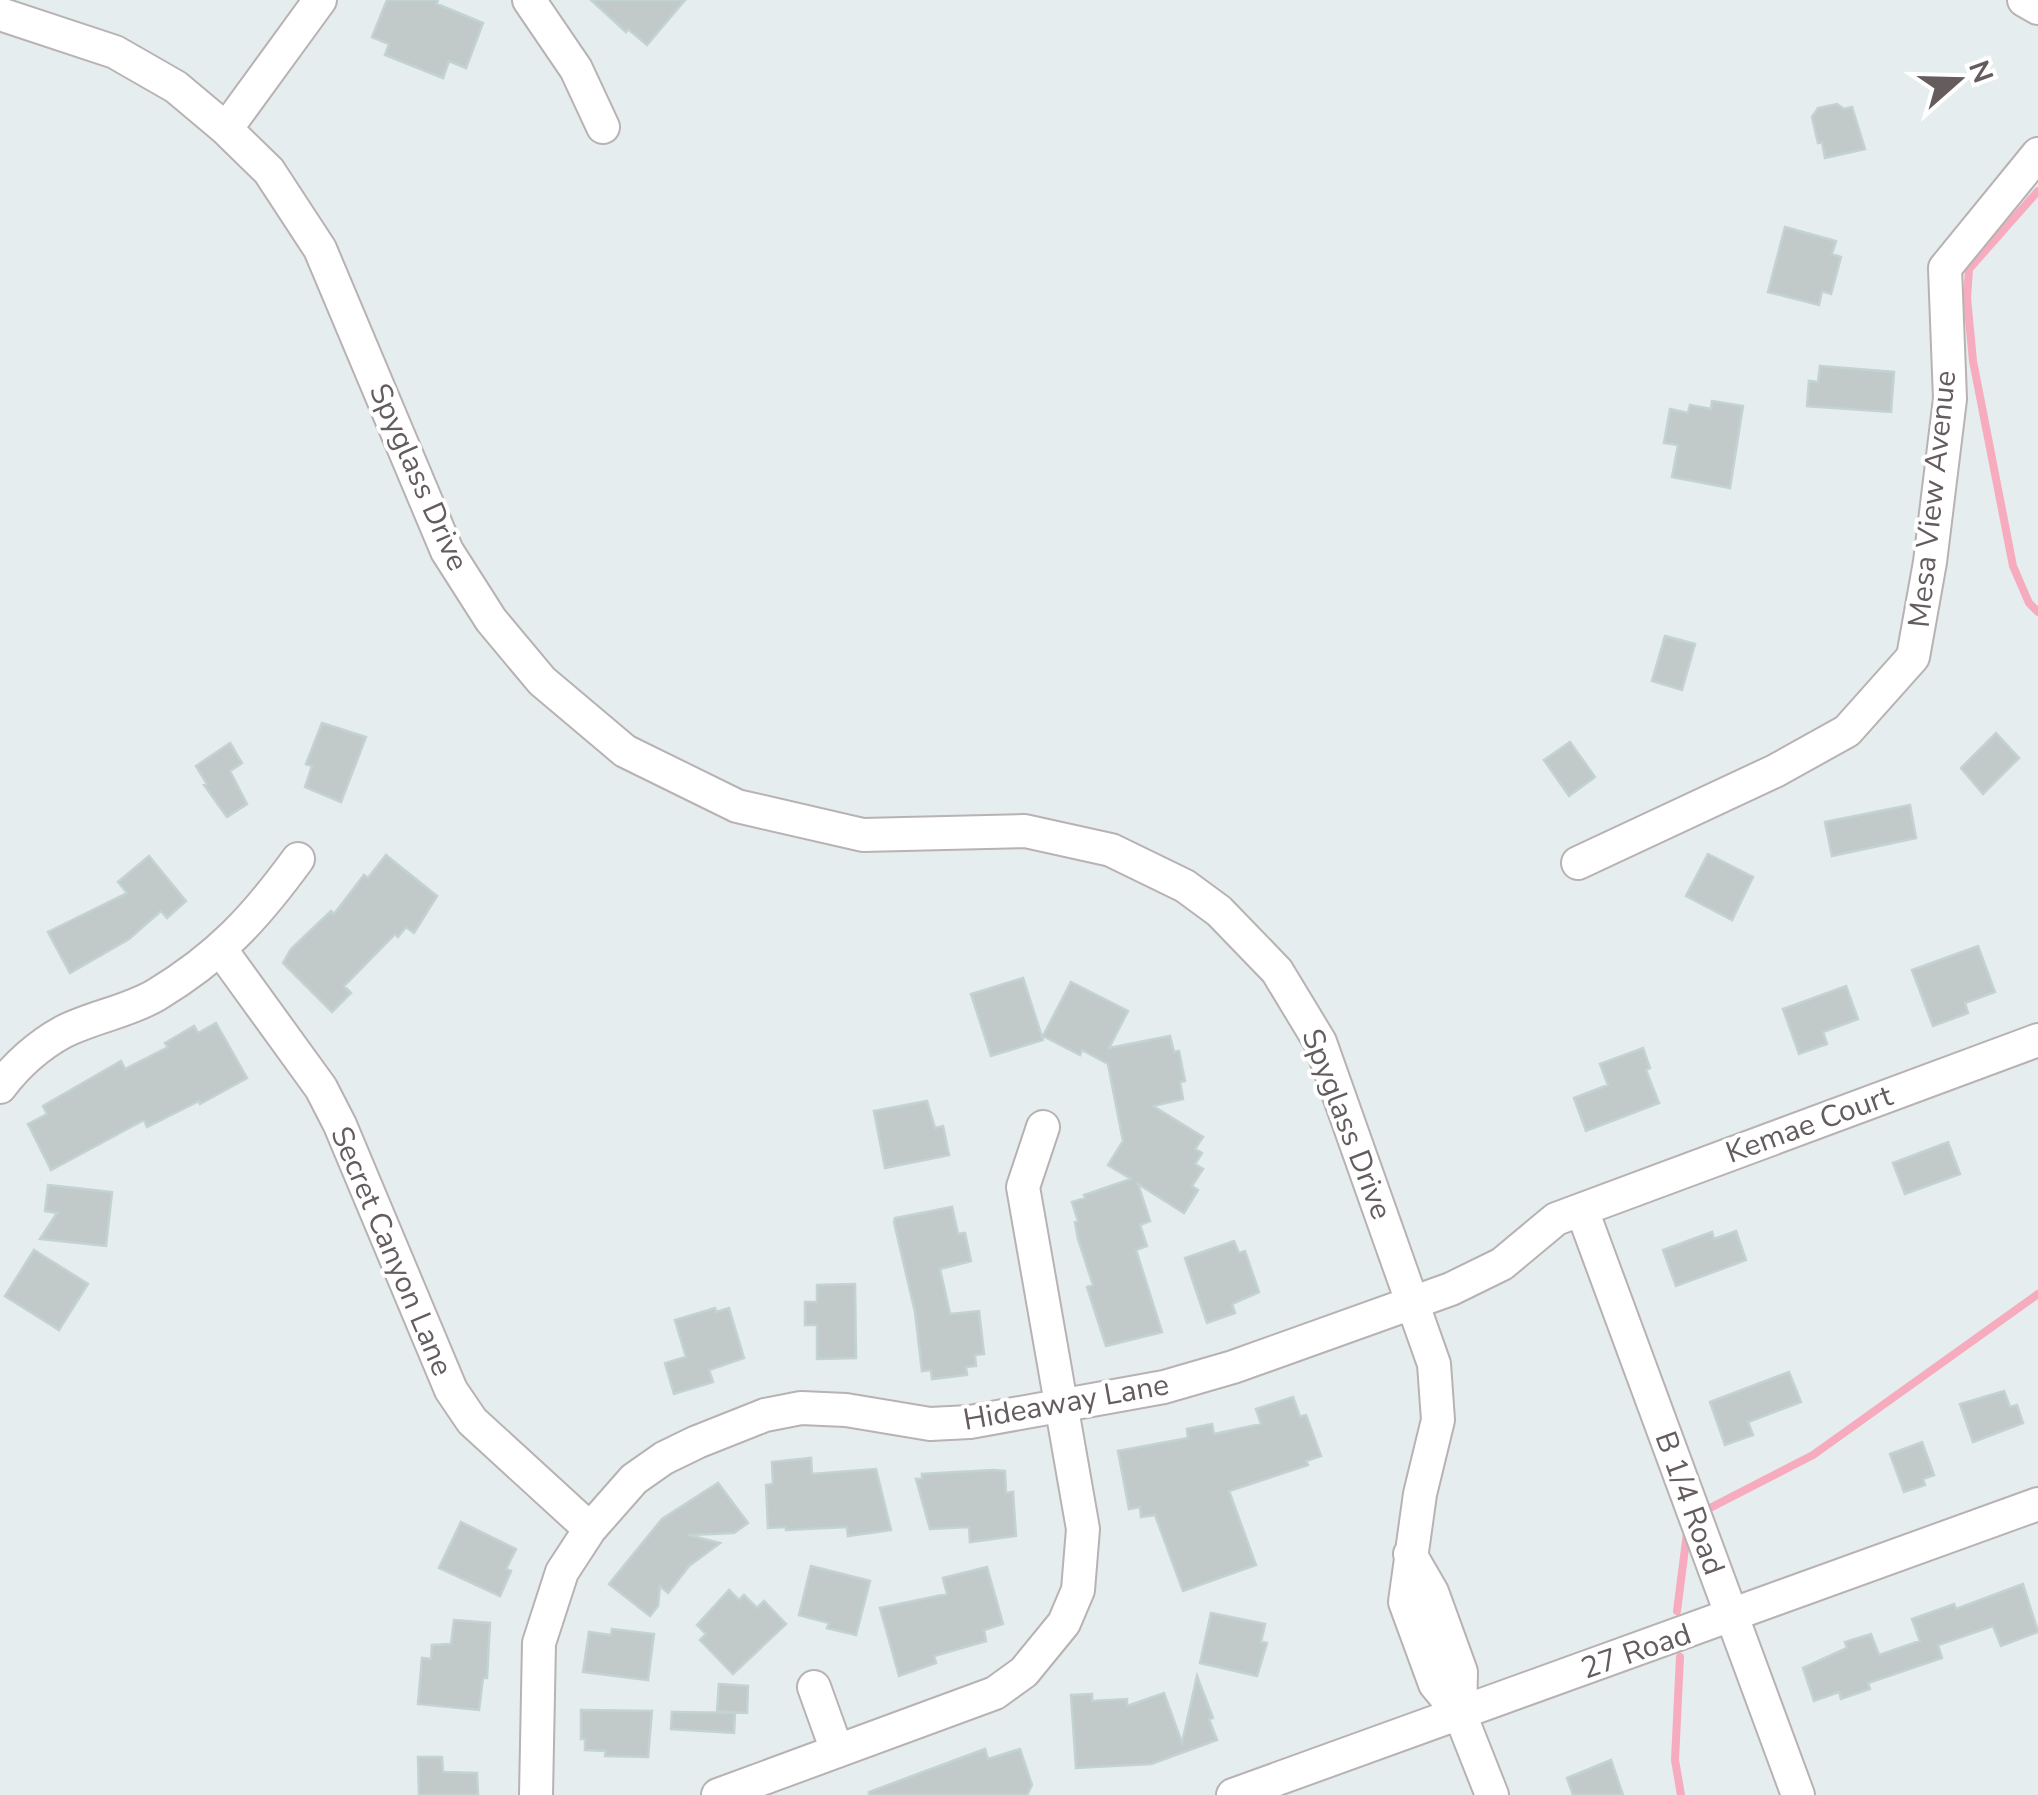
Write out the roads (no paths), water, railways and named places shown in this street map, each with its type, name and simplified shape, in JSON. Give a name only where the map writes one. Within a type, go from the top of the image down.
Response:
[{"type":"street","points":[[226,129],[320,0]]},
{"type":"street","points":[[530,0],[576,68],[603,126]]},
{"type":"street","points":[[2024,0],[2038,8]]},
{"type":"street","name":"Spyglass Drive","points":[[0,14],[115,52],[176,87],[268,171],[320,249],[447,550],[490,620],[542,681],[625,751],[737,806],[863,835],[1025,831],[1111,850],[1185,886],[1219,911],[1277,971],[1320,1042],[1434,1364],[1438,1420],[1410,1554],[1406,1602],[1435,1684],[1460,1714],[1492,1795]]},
{"type":"street","name":"Mesa View Avenue","points":[[1578,863],[1774,772],[1846,731],[1913,657],[1930,562],[1950,398],[1946,268],[2038,154]]},
{"type":"street","points":[[0,1088],[12,1071],[63,1032],[153,997],[220,950],[258,914],[298,859]]},
{"type":"street","name":"Secret Canyon Lane","points":[[220,950],[321,1088],[451,1390],[472,1421],[590,1529]]},
{"type":"street","name":"Kemae Court","points":[[1582,1210],[2038,1040]]},
{"type":"street","points":[[718,1795],[995,1693],[1024,1672],[1064,1624],[1078,1590],[1083,1529],[1022,1187],[1043,1127]]},
{"type":"street","name":"Hideaway Lane","points":[[536,1795],[539,1644],[562,1572],[590,1529],[634,1479],[664,1458],[765,1415],[801,1408],[930,1424],[970,1422],[1164,1386],[1414,1303],[1502,1264],[1556,1219],[1582,1210]]},
{"type":"street","name":"B 1/4 Road","points":[[1582,1210],[1798,1795]]},
{"type":"street","name":"27 Road","points":[[1233,1795],[1732,1618],[2038,1504]]},
{"type":"street","points":[[814,1687],[837,1751]]},
{"type":"waterway","points":[[2038,191],[1969,269],[1967,298],[1973,361],[2013,566],[2029,603],[2038,612]]},
{"type":"waterway","points":[[1710,1508],[1813,1455],[2038,1294]]},
{"type":"waterway","points":[[1677,1611],[1687,1533]]},
{"type":"waterway","points":[[1680,1657],[1675,1760],[1681,1795]]}]
